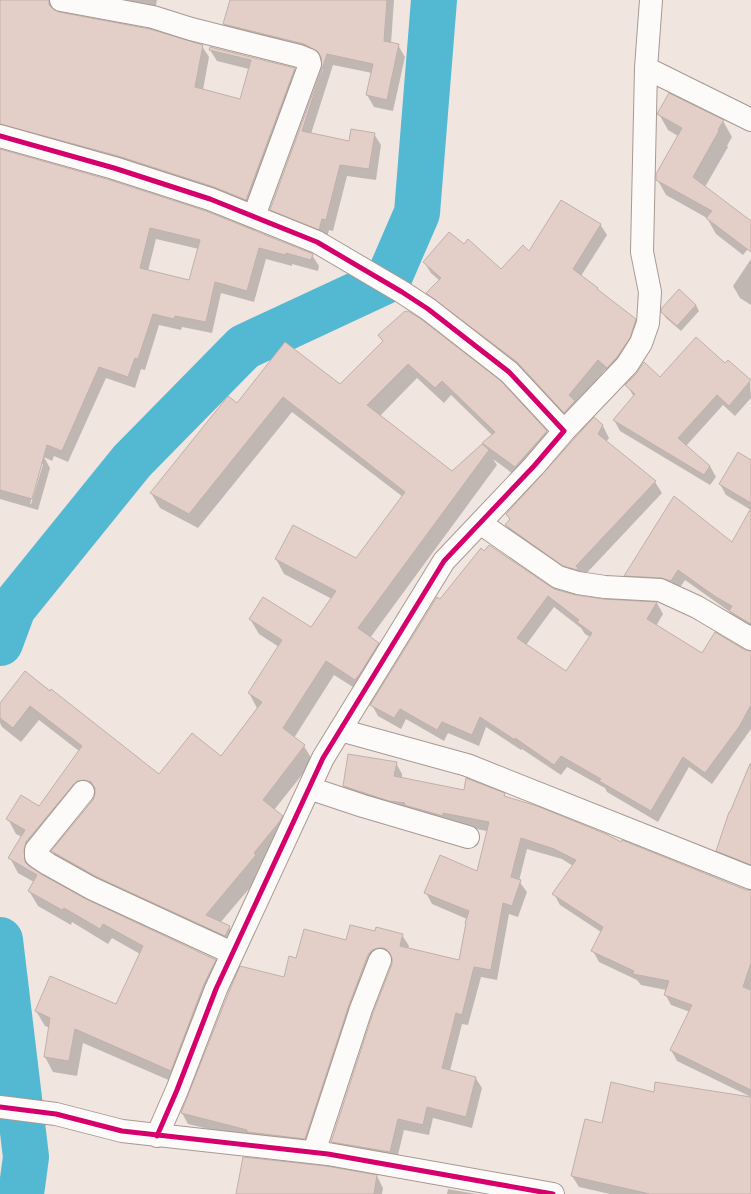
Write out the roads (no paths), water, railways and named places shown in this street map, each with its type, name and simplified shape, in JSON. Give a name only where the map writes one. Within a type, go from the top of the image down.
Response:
[{"type":"street","points":[[61,0],[153,18],[299,56],[308,60],[310,64],[254,216]]},
{"type":"street","points":[[157,1136],[216,989],[323,758],[340,730],[444,561],[627,365],[641,344],[648,323],[650,292],[642,252],[646,68],[651,0]]},
{"type":"street","points":[[646,68],[751,120]]},
{"type":"street","points":[[0,136],[114,168],[210,199],[317,242],[428,309],[509,372],[564,431]]},
{"type":"street","points":[[480,523],[558,577],[578,583],[605,587],[660,590],[697,607],[751,639]]},
{"type":"street","points":[[340,730],[467,765],[751,878]]},
{"type":"street","points":[[309,788],[363,806],[468,837]]},
{"type":"street","points":[[83,792],[36,850],[36,856],[91,888],[232,954]]},
{"type":"street","points":[[314,1152],[360,1009],[380,960]]},
{"type":"street","points":[[0,1107],[56,1114],[122,1131],[328,1154],[554,1194]]},
{"type":"waterway","points":[[0,643],[13,608],[132,461],[244,347],[388,280],[417,213],[434,0]]},
{"type":"waterway","points":[[0,940],[26,1157],[21,1194]]}]
